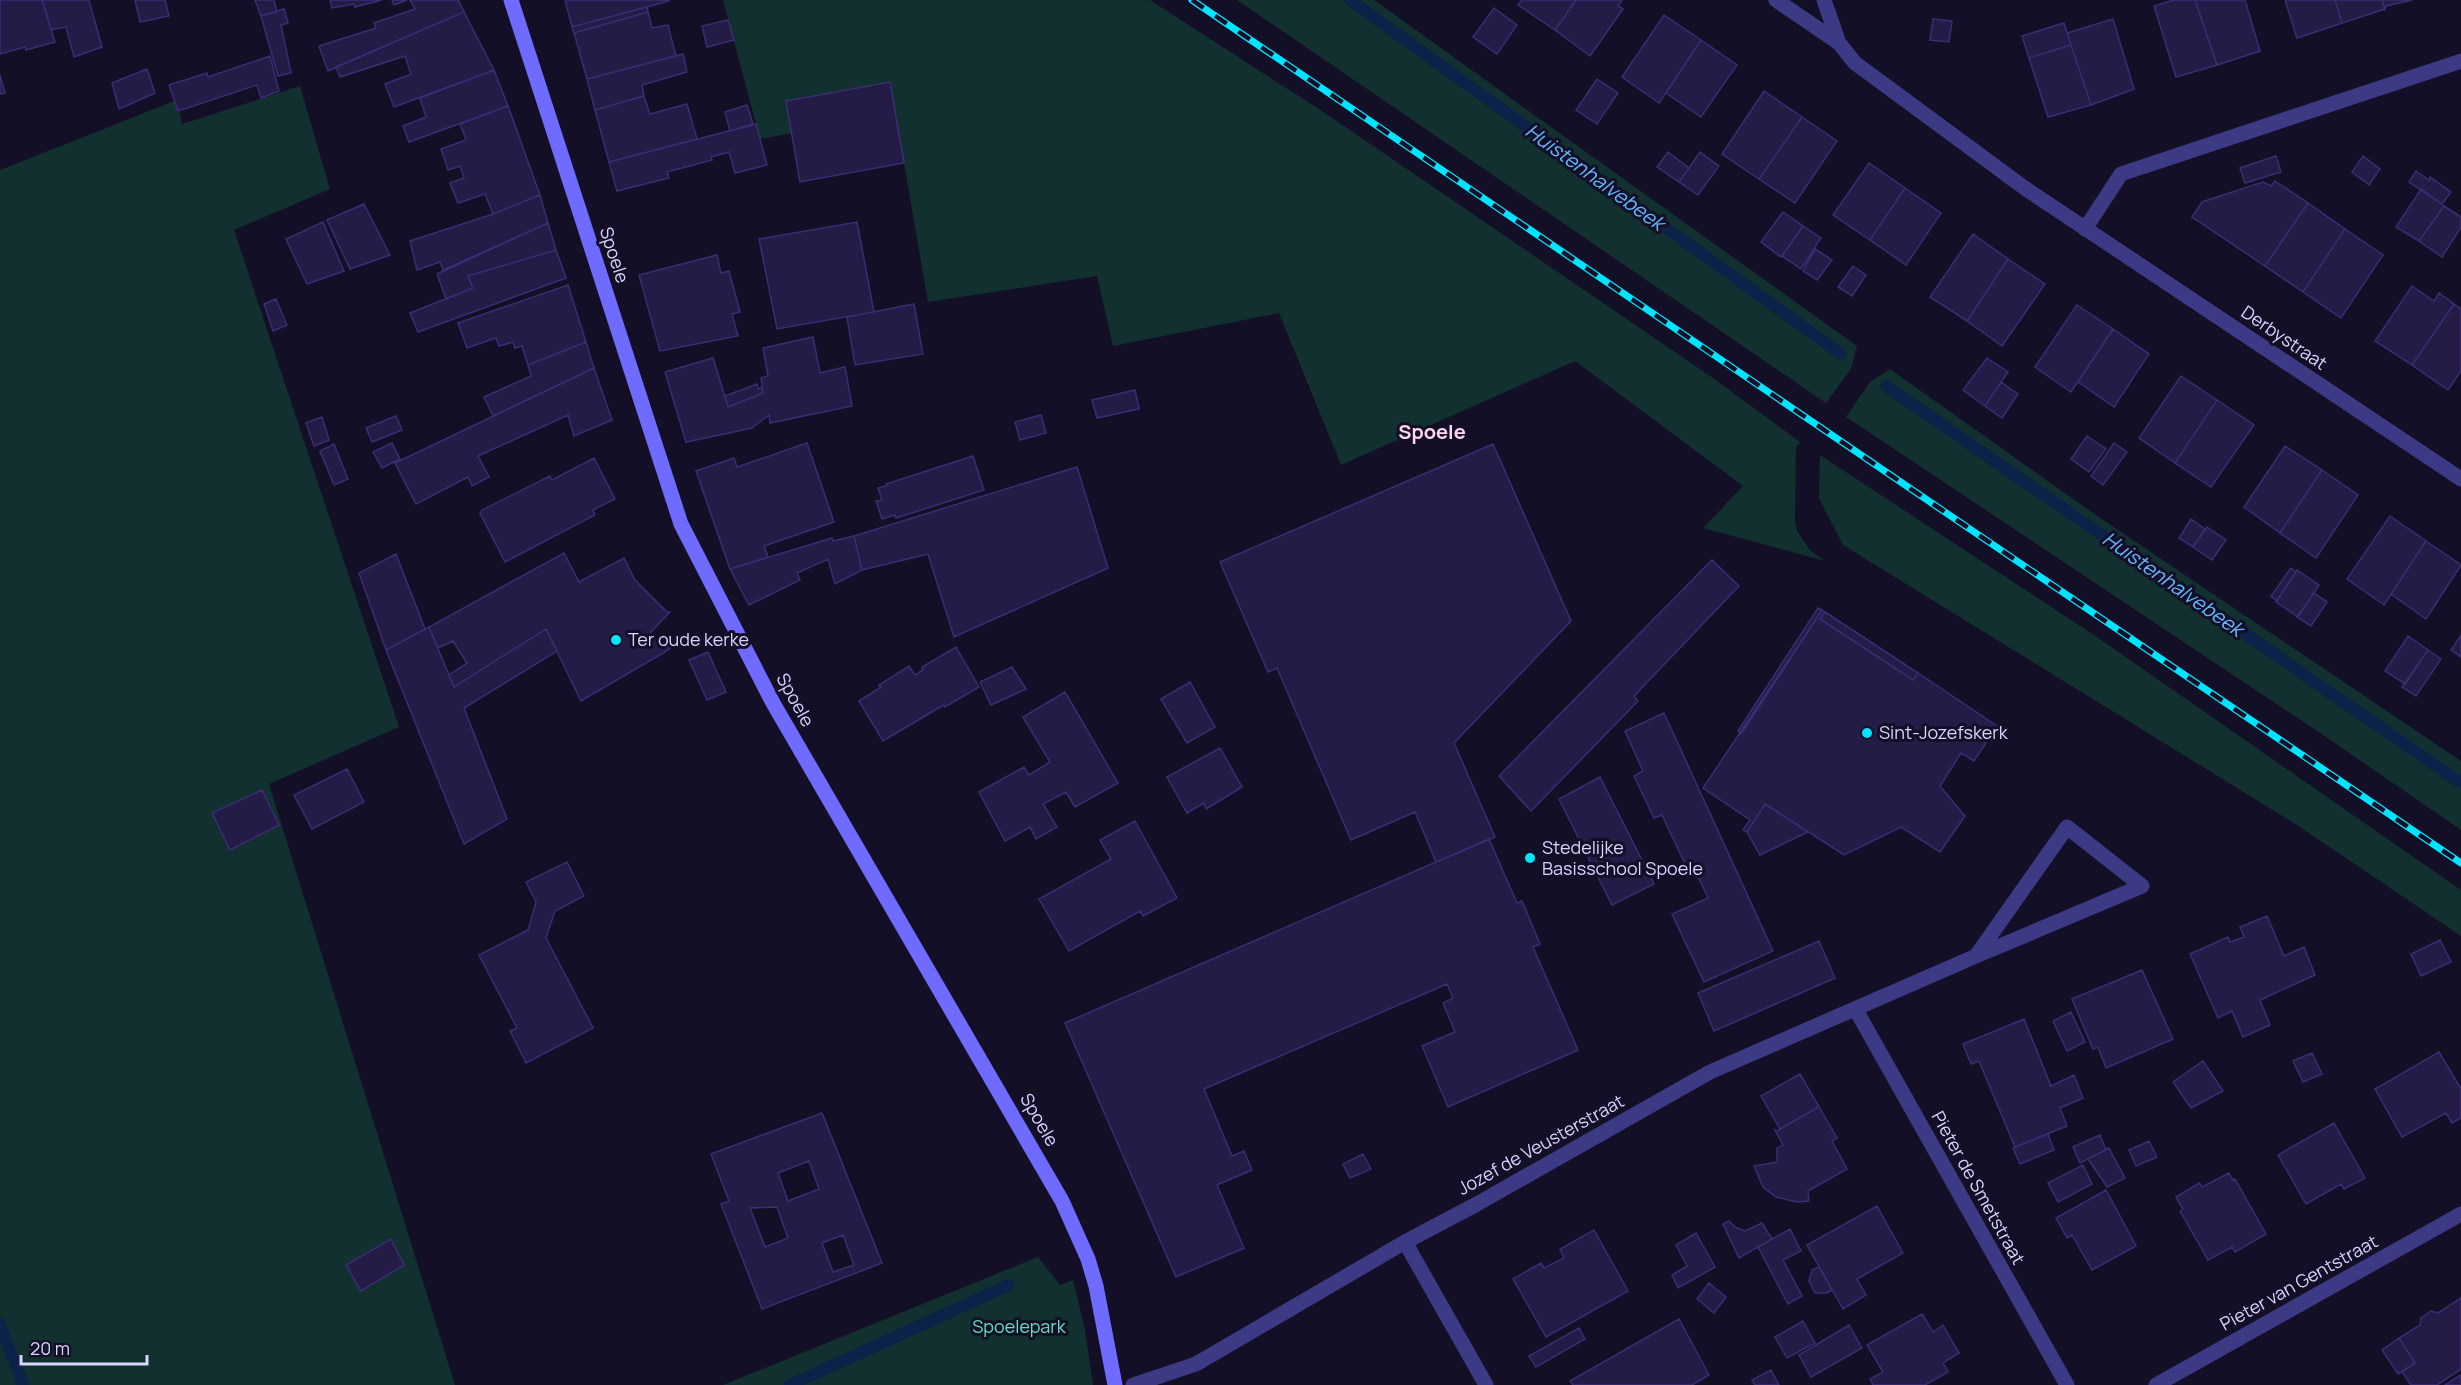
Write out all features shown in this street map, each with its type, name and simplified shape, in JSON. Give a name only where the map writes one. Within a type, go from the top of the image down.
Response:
[{"type":"street","name":"Spoele","points":[[511,0],[681,524],[774,703],[1062,1201],[1088,1259],[1096,1286],[1115,1385]]},
{"type":"street","name":"Derbystraat","points":[[1776,0],[1839,43],[1856,63],[2016,182],[2461,479]]},
{"type":"street","name":"Derbystraat","points":[[1824,0],[1839,43]]},
{"type":"street","points":[[2085,229],[2121,174],[2461,61]]},
{"type":"street","name":"Jozef de Veusterstraat","points":[[1133,1385],[1196,1364],[1405,1242],[1478,1204],[1710,1072],[2142,886],[2067,827],[1976,956]]},
{"type":"street","name":"Pieter de Smetstraat","points":[[1856,1010],[2067,1385]]},
{"type":"street","name":"Pieter van Gentstraat","points":[[2156,1385],[2461,1215]]},
{"type":"street","points":[[1405,1242],[1486,1385]]},
{"type":"green space","points":[[723,0],[1150,0],[1325,113],[1713,378],[1800,442],[1796,447],[1795,520],[1797,531],[1810,550],[1825,561],[1703,528],[1743,486],[1575,361],[1341,465],[1279,313],[1113,346],[1097,276],[928,302],[890,82],[787,101],[792,133],[760,139]]},
{"type":"green space","points":[[1237,0],[1374,0],[1857,346],[1851,369],[1826,403]]},
{"type":"green space","points":[[300,86],[330,189],[234,230],[399,727],[269,784],[455,1385],[0,1385],[0,170],[177,100],[182,124]]},
{"type":"green space","points":[[1890,369],[2093,513],[2461,761],[2461,830],[2329,739],[1846,417],[1870,382]]},
{"type":"green space","points":[[1820,455],[2094,635],[2461,890],[2461,936],[2297,825],[1843,545],[1819,498]]},
{"type":"green space","name":"Spoelepark","points":[[1038,1257],[1060,1285],[1073,1280],[1085,1330],[1093,1385],[723,1385]]},
{"type":"building","points":[[0,0],[42,0],[55,42],[0,54]]},
{"type":"building","points":[[42,0],[89,0],[102,47],[74,57],[66,27],[51,30]]},
{"type":"building","points":[[135,0],[165,0],[169,16],[140,22]]},
{"type":"building","points":[[255,0],[274,0],[277,12],[261,16]]},
{"type":"building","points":[[330,0],[382,0],[355,7],[354,4],[332,8]]},
{"type":"building","points":[[392,0],[407,0],[394,5]]},
{"type":"building","points":[[410,0],[458,0],[464,12],[328,71],[319,46],[376,28],[374,23],[415,9]]},
{"type":"building","points":[[565,0],[669,0],[669,1],[572,27]]},
{"type":"building","points":[[1522,0],[1576,0],[1555,30],[1518,5]]},
{"type":"building","points":[[1576,0],[1622,0],[1618,6],[1623,9],[1590,56],[1555,30]]},
{"type":"building","points":[[2174,0],[2195,0],[2217,65],[2176,77],[2154,6]]},
{"type":"building","points":[[2195,0],[2245,0],[2260,51],[2217,65]]},
{"type":"building","points":[[2285,0],[2335,0],[2342,23],[2297,38]]},
{"type":"building","points":[[2335,0],[2382,0],[2385,9],[2342,23]]},
{"type":"building","points":[[2382,0],[2412,0],[2386,6],[2385,9]]},
{"type":"building","points":[[647,7],[648,12],[574,33],[572,27]]},
{"type":"building","points":[[1494,8],[1517,25],[1497,54],[1473,37]]},
{"type":"building","points":[[284,9],[288,23],[281,25],[291,73],[278,76],[261,16]]},
{"type":"building","points":[[464,12],[494,70],[394,107],[385,84],[411,74],[405,56],[340,77],[336,67]]},
{"type":"building","points":[[648,12],[652,28],[668,25],[676,56],[587,79],[574,33]]},
{"type":"building","points":[[1664,15],[1701,40],[1659,103],[1622,77]]},
{"type":"building","points":[[1933,19],[1952,21],[1949,42],[1930,40]]},
{"type":"building","points":[[2113,19],[2134,89],[2091,105],[2067,33]]},
{"type":"building","points":[[728,20],[734,40],[707,47],[702,26]]},
{"type":"building","points":[[2064,23],[2071,45],[2029,58],[2022,36]]},
{"type":"building","points":[[1701,40],[1737,65],[1701,117],[1666,93]]},
{"type":"building","points":[[2071,45],[2091,105],[2048,117],[2029,58]]},
{"type":"building","points":[[683,54],[687,72],[642,85],[644,96],[595,110],[587,79]]},
{"type":"building","points":[[270,56],[279,91],[261,98],[257,85],[178,111],[169,85],[207,73],[208,77]]},
{"type":"building","points":[[147,69],[155,93],[119,109],[112,83]]},
{"type":"building","points":[[494,70],[508,106],[409,142],[403,126],[426,117],[420,98]]},
{"type":"building","points":[[0,75],[5,93],[0,94]]},
{"type":"building","points":[[1597,79],[1618,93],[1597,124],[1576,110]]},
{"type":"building","points":[[890,82],[904,163],[800,182],[786,101]]},
{"type":"building","points":[[1764,91],[1802,117],[1759,179],[1722,154]]},
{"type":"building","points":[[644,96],[650,114],[687,104],[697,139],[609,162],[595,110]]},
{"type":"building","points":[[747,105],[753,124],[730,131],[725,112]]},
{"type":"building","points":[[508,106],[540,195],[493,214],[485,194],[458,203],[450,183],[464,178],[460,166],[448,170],[441,149],[466,140],[460,124]]},
{"type":"building","points":[[1802,117],[1837,141],[1795,203],[1759,179]]},
{"type":"building","points":[[756,124],[767,165],[735,173],[729,152],[711,157],[712,160],[667,172],[669,178],[617,191],[609,162]]},
{"type":"building","points":[[1668,152],[1689,168],[1679,182],[1657,167]]},
{"type":"building","points":[[1700,152],[1719,166],[1698,195],[1679,182]]},
{"type":"building","points":[[2276,156],[2281,172],[2245,183],[2240,168]]},
{"type":"building","points":[[2363,156],[2380,169],[2369,185],[2352,172]]},
{"type":"building","points":[[1869,163],[1905,188],[1870,240],[1833,215]]},
{"type":"building","points":[[2416,171],[2429,180],[2430,177],[2451,192],[2442,204],[2409,182]]},
{"type":"building","points":[[2275,181],[2308,203],[2265,266],[2192,217],[2202,202],[2263,182],[2271,186]]},
{"type":"building","points":[[1905,188],[1941,213],[1906,265],[1870,240]]},
{"type":"building","points":[[2421,189],[2444,206],[2419,241],[2396,227]]},
{"type":"building","points":[[540,195],[548,223],[443,270],[440,262],[417,270],[410,241],[493,214]]},
{"type":"building","points":[[2308,203],[2345,229],[2303,292],[2265,266]]},
{"type":"building","points":[[364,204],[390,255],[350,269],[327,220]]},
{"type":"building","points":[[2444,206],[2461,217],[2461,227],[2442,257],[2419,241]]},
{"type":"building","points":[[1783,212],[1803,226],[1781,257],[1761,242]]},
{"type":"building","points":[[323,222],[344,271],[307,284],[286,239]]},
{"type":"building","points":[[857,222],[874,312],[777,329],[759,239]]},
{"type":"building","points":[[548,223],[556,250],[468,276],[473,288],[446,299],[437,274]]},
{"type":"building","points":[[1803,226],[1821,238],[1801,269],[1782,256]]},
{"type":"building","points":[[2345,229],[2383,255],[2341,318],[2303,292]]},
{"type":"building","points":[[1973,234],[2008,259],[1967,321],[1930,297]]},
{"type":"building","points":[[1815,249],[1832,260],[1817,280],[1803,271]]},
{"type":"building","points":[[556,250],[566,278],[418,332],[410,313],[473,288],[468,276]]},
{"type":"building","points":[[717,255],[721,273],[729,271],[740,312],[732,314],[738,336],[660,351],[639,275]]},
{"type":"building","points":[[2008,259],[2045,284],[2002,346],[1967,321]]},
{"type":"building","points":[[1853,266],[1866,275],[1852,296],[1838,287]]},
{"type":"building","points":[[568,285],[586,342],[528,365],[522,346],[515,348],[513,342],[499,346],[496,338],[467,348],[458,323]]},
{"type":"building","points":[[2412,286],[2434,301],[2439,293],[2454,304],[2412,365],[2375,341]]},
{"type":"building","points":[[276,299],[287,325],[273,331],[264,304]]},
{"type":"building","points":[[914,304],[923,354],[855,365],[847,317]]},
{"type":"building","points":[[2454,304],[2461,309],[2461,371],[2448,390],[2412,365]]},
{"type":"building","points":[[2077,305],[2113,329],[2071,392],[2035,367]]},
{"type":"building","points":[[2113,329],[2149,354],[2114,407],[2078,382]]},
{"type":"building","points":[[813,337],[820,373],[845,367],[852,406],[770,423],[769,415],[752,428],[686,442],[665,372],[713,358],[728,407],[763,393],[761,378],[768,376],[763,348]]},
{"type":"building","points":[[586,342],[594,368],[493,416],[484,397],[531,376],[528,365]]},
{"type":"building","points":[[1987,358],[2008,372],[1985,406],[1963,390]]},
{"type":"building","points":[[594,368],[612,420],[574,436],[568,415],[478,456],[489,477],[472,486],[468,477],[416,504],[395,463]]},
{"type":"building","points":[[2181,376],[2217,400],[2175,463],[2139,438]]},
{"type":"building","points":[[2001,382],[2018,394],[2002,418],[1985,406]]},
{"type":"building","points":[[757,384],[758,389],[762,388],[763,393],[728,407],[725,396]]},
{"type":"building","points":[[1135,390],[1139,409],[1097,418],[1092,400]]},
{"type":"building","points":[[2217,400],[2254,425],[2211,487],[2175,463]]},
{"type":"building","points":[[1041,415],[1046,433],[1020,440],[1015,422]]},
{"type":"building","points":[[396,416],[402,430],[372,442],[366,428]]},
{"type":"building","points":[[322,417],[329,440],[314,446],[306,423]]},
{"type":"building","points":[[2087,436],[2106,449],[2089,472],[2071,459]]},
{"type":"building","points":[[392,443],[400,459],[382,468],[373,452]]},
{"type":"building","points":[[807,443],[834,522],[764,546],[768,557],[730,569],[696,471],[734,458],[737,467]]},
{"type":"building","points":[[2114,443],[2127,452],[2103,485],[2091,476]]},
{"type":"building","points":[[334,444],[348,479],[334,485],[320,451]]},
{"type":"building","points":[[1493,444],[1571,621],[1454,743],[1495,837],[1436,862],[1415,812],[1351,840],[1277,668],[1268,672],[1220,562]]},
{"type":"building","points":[[2285,446],[2322,470],[2280,533],[2244,507]]},
{"type":"building","points":[[973,456],[984,490],[896,518],[895,515],[882,519],[876,501],[882,500],[878,488]]},
{"type":"building","points":[[594,458],[615,499],[593,510],[595,515],[505,562],[480,513],[482,510],[550,476],[552,480]]},
{"type":"building","points":[[1077,467],[1108,568],[954,637],[928,554],[862,570],[854,536]]},
{"type":"building","points":[[2322,470],[2358,495],[2316,558],[2280,533]]},
{"type":"building","points":[[2390,516],[2426,541],[2384,605],[2347,579]]},
{"type":"building","points":[[2191,519],[2205,529],[2193,547],[2179,538]]},
{"type":"building","points":[[2207,527],[2226,540],[2212,560],[2193,547]]},
{"type":"building","points":[[854,536],[862,570],[835,584],[828,559],[797,573],[800,580],[749,605],[730,569],[832,538],[833,541]]},
{"type":"building","points":[[2426,541],[2461,565],[2426,619],[2391,594]]},
{"type":"building","points":[[564,553],[579,582],[624,558],[635,580],[667,612],[670,612],[650,633],[665,648],[670,649],[581,701],[546,629],[454,687],[449,675],[467,663],[453,641],[438,648],[429,627]]},
{"type":"building","points":[[396,554],[425,629],[386,650],[359,573]]},
{"type":"building","points":[[1712,560],[1739,586],[1634,696],[1638,701],[1531,811],[1499,776]]},
{"type":"building","points":[[2291,568],[2296,572],[2277,601],[2271,596]]},
{"type":"building","points":[[2297,570],[2319,585],[2298,617],[2276,602]]},
{"type":"building","points":[[2314,593],[2327,602],[2311,626],[2297,617]]},
{"type":"building","points":[[1818,608],[1822,610],[1741,734],[1738,731]]},
{"type":"building","name":"Sint-Jozefskerk","points":[[1822,610],[1825,612],[1820,619],[1913,680],[1918,673],[1997,726],[1974,761],[1961,753],[1940,786],[1965,816],[1940,852],[1901,827],[1844,855],[1765,804],[1747,832],[1743,830],[1750,820],[1703,788]]},
{"type":"building","points":[[1825,612],[1918,673],[1913,680],[1820,619]]},
{"type":"building","points":[[429,627],[454,687],[546,629],[557,651],[464,708],[507,819],[464,844],[386,650]]},
{"type":"building","points":[[2461,635],[2461,657],[2451,650]]},
{"type":"building","points":[[2408,636],[2428,650],[2405,684],[2385,671]]},
{"type":"building","points":[[956,647],[979,687],[883,741],[859,701],[909,666],[915,675],[923,670],[922,667]]},
{"type":"building","points":[[2428,650],[2441,659],[2416,696],[2402,687]]},
{"type":"building","points":[[708,652],[726,692],[707,700],[689,660]]},
{"type":"building","points":[[1012,667],[1026,689],[991,705],[980,682]]},
{"type":"building","points":[[1190,682],[1215,727],[1187,743],[1161,699]]},
{"type":"building","points":[[1065,692],[1118,783],[1075,807],[1066,792],[1043,804],[1057,827],[1036,839],[1030,827],[1005,841],[979,792],[1024,767],[1029,775],[1050,762],[1023,717]]},
{"type":"building","points":[[1664,713],[1773,951],[1704,982],[1672,914],[1708,898],[1692,863],[1686,866],[1662,815],[1654,818],[1634,776],[1643,771],[1625,731]]},
{"type":"building","points":[[1220,748],[1242,787],[1206,809],[1204,803],[1187,813],[1167,777]]},
{"type":"building","points":[[347,769],[364,802],[312,829],[294,795]]},
{"type":"building","points":[[1600,777],[1654,884],[1612,905],[1559,799]]},
{"type":"building","points":[[262,790],[279,825],[230,850],[212,813]]},
{"type":"building","points":[[1765,804],[1808,832],[1760,855],[1747,832]]},
{"type":"building","points":[[1135,821],[1177,898],[1143,916],[1140,911],[1069,951],[1039,899],[1111,859],[1100,840]]},
{"type":"building","name":"Stedelijke Basisschool Spoele","points":[[1489,839],[1517,903],[1522,901],[1540,944],[1533,947],[1578,1050],[1448,1107],[1422,1046],[1455,1032],[1443,1003],[1453,998],[1447,984],[1204,1089],[1232,1156],[1244,1151],[1252,1170],[1217,1185],[1244,1248],[1176,1277],[1065,1023]]},
{"type":"building","points":[[567,862],[584,896],[555,911],[546,938],[593,1028],[526,1063],[510,1031],[517,1028],[479,955],[528,930],[536,902],[526,882]]},
{"type":"building","points":[[2267,916],[2284,956],[2304,947],[2315,975],[2260,1000],[2270,1025],[2243,1037],[2232,1011],[2218,1018],[2190,954],[2228,937],[2230,942],[2244,937],[2240,927]]},
{"type":"building","points":[[2440,940],[2451,962],[2421,976],[2411,954]]},
{"type":"building","points":[[1819,941],[1835,978],[1714,1031],[1698,993]]},
{"type":"building","points":[[2142,970],[2173,1039],[2106,1068],[2098,1047],[2093,1049],[2072,999]]},
{"type":"building","points":[[2071,1012],[2085,1042],[2067,1051],[2053,1021]]},
{"type":"building","points":[[2024,1019],[2051,1086],[2074,1075],[2083,1098],[2060,1108],[2067,1126],[2015,1147],[1979,1061],[1971,1064],[1963,1044]]},
{"type":"building","points":[[2439,1052],[2461,1089],[2461,1118],[2452,1123],[2446,1113],[2402,1137],[2375,1089]]},
{"type":"building","points":[[2312,1053],[2322,1074],[2303,1082],[2293,1061]]},
{"type":"building","points":[[2203,1061],[2223,1091],[2191,1108],[2173,1082]]},
{"type":"building","points":[[1800,1074],[1818,1105],[1817,1108],[1780,1129],[1761,1096]]},
{"type":"building","points":[[1818,1105],[1837,1138],[1832,1141],[1847,1169],[1808,1191],[1809,1201],[1797,1202],[1776,1197],[1763,1187],[1754,1166],[1777,1162],[1777,1148],[1783,1145],[1775,1130],[1777,1131],[1817,1108]]},
{"type":"building","points":[[822,1113],[882,1263],[762,1309],[721,1204],[729,1201],[711,1154]],"holes":[[[809,1161],[819,1189],[788,1201],[778,1173]],[[777,1207],[788,1238],[765,1247],[750,1208]],[[843,1235],[854,1265],[833,1272],[822,1243]]]},
{"type":"building","points":[[2334,1123],[2365,1178],[2344,1189],[2341,1184],[2306,1204],[2278,1155]]},
{"type":"building","points":[[2048,1134],[2054,1150],[2020,1164],[2013,1148]]},
{"type":"building","points":[[2100,1135],[2106,1150],[2080,1163],[2073,1147]]},
{"type":"building","points":[[2149,1141],[2157,1157],[2136,1166],[2129,1150]]},
{"type":"building","points":[[2109,1148],[2125,1178],[2107,1187],[2088,1159]]},
{"type":"building","points":[[1363,1154],[1371,1169],[1350,1178],[1343,1164]]},
{"type":"building","points":[[2083,1165],[2092,1184],[2058,1202],[2048,1183]]},
{"type":"building","points":[[2229,1173],[2233,1180],[2235,1179],[2266,1234],[2235,1252],[2232,1247],[2208,1260],[2180,1211],[2183,1209],[2176,1197],[2199,1183],[2202,1187]]},
{"type":"building","points":[[2106,1190],[2136,1246],[2092,1270],[2072,1235],[2067,1238],[2056,1218]]},
{"type":"building","points":[[1877,1206],[1903,1253],[1857,1279],[1866,1295],[1843,1309],[1807,1245]]},
{"type":"building","points":[[1729,1221],[1735,1227],[1745,1231],[1762,1223],[1772,1239],[1739,1258],[1723,1224]]},
{"type":"building","points":[[1790,1229],[1801,1251],[1783,1260],[1802,1296],[1788,1304],[1758,1247]]},
{"type":"building","points":[[1594,1230],[1628,1291],[1546,1337],[1513,1279],[1541,1263],[1544,1268],[1564,1258],[1560,1249]]},
{"type":"building","points":[[1696,1233],[1715,1267],[1678,1288],[1672,1275],[1687,1266],[1676,1245]]},
{"type":"building","points":[[391,1239],[404,1265],[361,1291],[346,1265]]},
{"type":"building","points":[[1819,1267],[1832,1290],[1827,1293],[1815,1293],[1809,1281],[1812,1270]]},
{"type":"building","points":[[1709,1283],[1726,1297],[1714,1313],[1697,1299]]},
{"type":"building","points":[[2461,1298],[2461,1369],[2437,1385],[2411,1385],[2402,1372],[2415,1363],[2399,1338],[2420,1325],[2421,1318],[2431,1311],[2438,1313]]},
{"type":"building","points":[[1922,1314],[1933,1332],[1943,1325],[1959,1353],[1943,1363],[1948,1372],[1925,1385],[1873,1385],[1870,1379],[1883,1372],[1867,1345]]},
{"type":"building","points":[[1679,1319],[1709,1375],[1692,1385],[1573,1385],[1570,1381]]},
{"type":"building","points":[[1803,1321],[1815,1343],[1787,1358],[1775,1337]]},
{"type":"building","points":[[1849,1325],[1862,1348],[1811,1377],[1799,1355]]},
{"type":"building","points":[[1579,1328],[1585,1339],[1536,1367],[1529,1356]]},
{"type":"building","points":[[2399,1338],[2415,1363],[2398,1374],[2382,1350]]},
{"type":"building","points":[[1771,1370],[1779,1385],[1755,1385],[1752,1380]]},
{"type":"building","points":[[2461,1375],[2461,1385],[2445,1385]]},
{"type":"waterway","name":"Huistenhalvebeek","points":[[1350,0],[1841,354]]},
{"type":"waterway","name":"Huistenhalvebeek","points":[[1886,386],[2461,783]]},
{"type":"waterway","points":[[790,1385],[1009,1285]]},
{"type":"waterway","points":[[0,1324],[23,1385]]},
{"type":"railway","points":[[1192,0],[2461,863]]},
{"type":"place","name":"Ter oude kerke","points":[[616,640]]},
{"type":"place","name":"Sint-Jozefskerk","points":[[1867,733]]},
{"type":"place","name":"Stedelijke Basisschool Spoele","points":[[1530,858]]},
{"type":"district","name":"Spoele","points":[[1432,432]]}]
